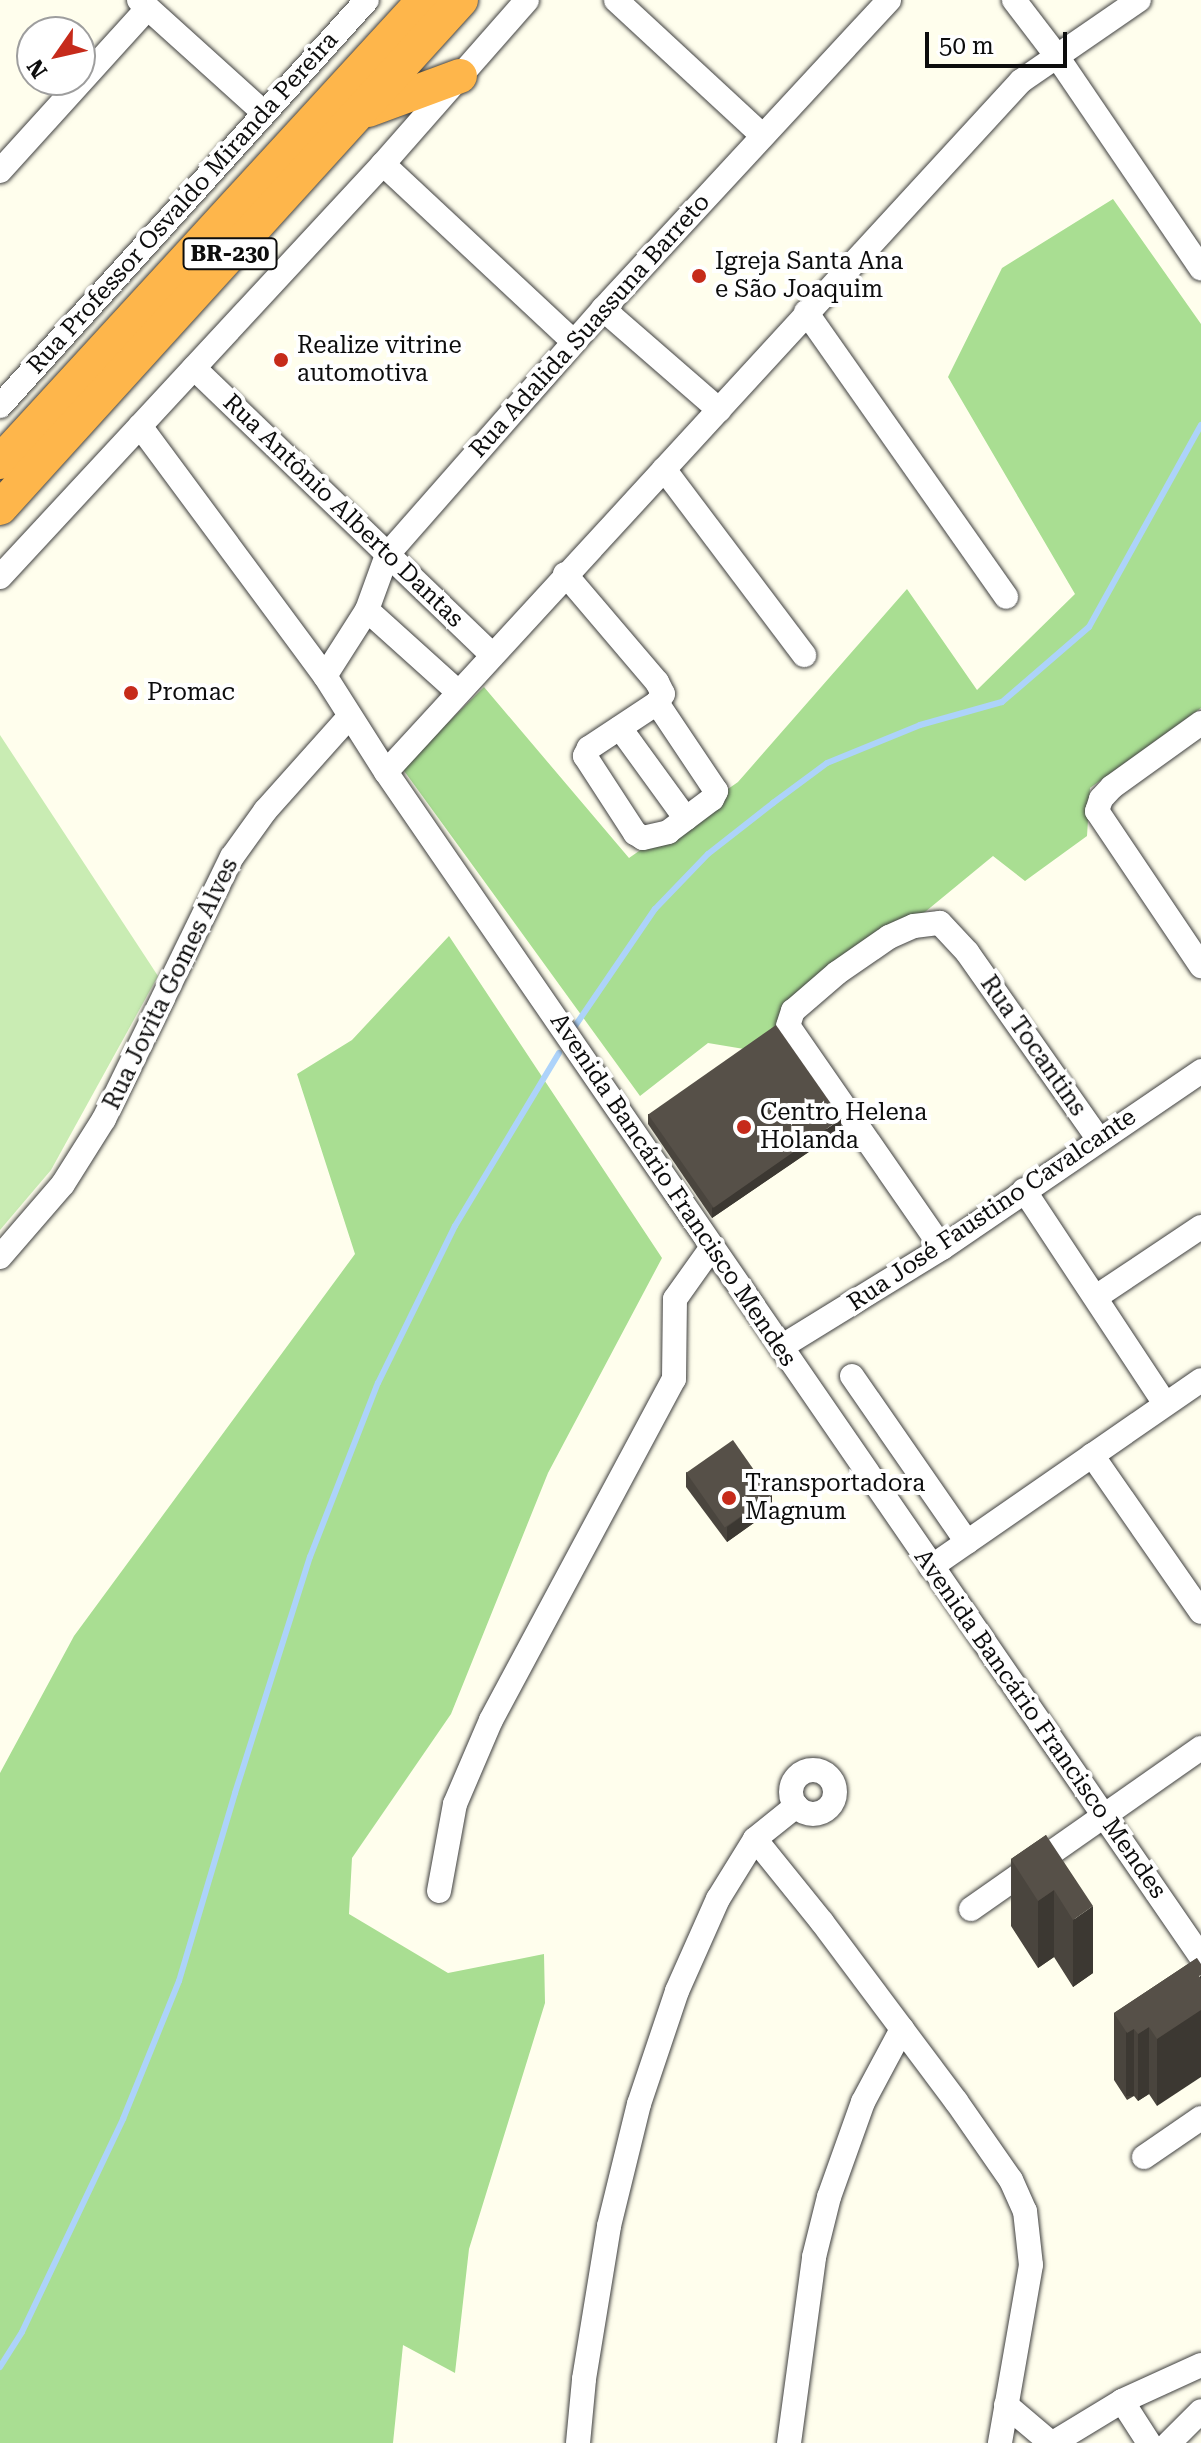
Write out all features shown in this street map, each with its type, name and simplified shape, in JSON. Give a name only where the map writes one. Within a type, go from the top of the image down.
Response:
[{"type":"highway","name":"BR-230","points":[[0,462],[424,0]]},
{"type":"highway","name":"BR-230","points":[[0,508],[461,0]]},
{"type":"highway","points":[[357,115],[460,76]]},
{"type":"street","name":"Rua Professor Osvaldo Miranda Pereira","points":[[0,406],[367,0]]},
{"type":"street","points":[[0,577],[383,164],[527,0]]},
{"type":"street","points":[[616,0],[763,136]]},
{"type":"street","name":"Rua Adalida Suassuna Barreto","points":[[325,676],[367,610],[387,555],[603,309],[889,0]]},
{"type":"street","points":[[1014,0],[1056,55],[1201,268]]},
{"type":"street","points":[[386,772],[491,654],[1021,81],[1139,0]]},
{"type":"street","points":[[0,171],[144,4],[263,112]]},
{"type":"street","points":[[383,164],[574,342]]},
{"type":"street","points":[[603,309],[719,410]]},
{"type":"street","points":[[806,312],[1006,597]]},
{"type":"street","name":"Rua Antônio Alberto Dantas","points":[[194,368],[491,654]]},
{"type":"street","name":"Avenida Bancário Francisco Mendes","points":[[140,426],[325,676],[386,772],[1201,1957]]},
{"type":"street","points":[[664,469],[804,655]]},
{"type":"street","points":[[565,574],[657,682],[663,694],[657,703],[589,748],[585,756],[635,833],[652,838],[668,832],[686,819],[712,799],[716,791],[657,703]]},
{"type":"street","points":[[367,610],[458,692]]},
{"type":"street","name":"Rua Jovita Gomes Alves","points":[[0,1257],[63,1184],[104,1119],[232,857],[265,811],[349,717]]},
{"type":"street","points":[[1201,723],[1112,787],[1101,799],[1097,811],[1201,966]]},
{"type":"street","points":[[620,728],[686,819]]},
{"type":"street","name":"Rua Tocantins","points":[[942,1248],[816,1070],[787,1020],[793,1011],[837,973],[889,937],[932,921],[940,923],[967,952],[1099,1140]]},
{"type":"street","name":"Rua José Faustino Cavalcante","points":[[781,1347],[942,1248],[1201,1071]]},
{"type":"street","points":[[1024,1190],[1165,1404]]},
{"type":"street","points":[[1096,1297],[1201,1227]]},
{"type":"street","points":[[439,1891],[455,1804],[491,1720],[674,1379],[675,1299],[712,1247]]},
{"type":"street","points":[[852,1376],[967,1542]]},
{"type":"street","points":[[931,1567],[1201,1380]]},
{"type":"street","points":[[1092,1455],[1201,1612]]},
{"type":"street","points":[[971,1909],[1201,1748]]},
{"type":"street","points":[[578,2443],[584,2379],[609,2226],[639,2104],[677,1991],[718,1899],[755,1839],[796,1806]]},
{"type":"street","points":[[755,1839],[902,2029],[1011,2180],[1025,2211],[1031,2265],[1000,2443]]},
{"type":"street","points":[[789,2443],[814,2257],[829,2197],[868,2091],[902,2029]]},
{"type":"street","points":[[1144,2157],[1201,2118]]},
{"type":"street","points":[[1006,2405],[1052,2443],[1122,2401],[1201,2365]]},
{"type":"street","points":[[1122,2401],[1149,2443]]},
{"type":"street","points":[[1169,2443],[1201,2411]]},
{"type":"green space","points":[[1113,199],[1201,324],[1201,708],[1090,788],[1087,836],[1025,881],[993,856],[756,1051],[708,1043],[640,1096],[402,768],[484,687],[629,858],[738,782],[907,589],[977,690],[1075,594],[948,377],[1002,268]]},
{"type":"green space","points":[[0,735],[158,976],[51,1170],[0,1230]]},
{"type":"green space","points":[[449,936],[662,1258],[548,1473],[451,1714],[352,1858],[349,1914],[448,1973],[544,1954],[545,2003],[469,2249],[455,2373],[403,2345],[393,2443],[0,2443],[0,1773],[74,1636],[355,1254],[297,1074],[352,1040]]},
{"type":"building","name":"Centro Helena Holanda","points":[[776,1025],[841,1118],[714,1208],[648,1114]]},
{"type":"building","name":"Transportadora Magnum","points":[[733,1440],[771,1495],[725,1528],[686,1473]]},
{"type":"building","points":[[1046,1835],[1093,1906],[1073,1920],[1054,1890],[1038,1901],[1011,1859]]},
{"type":"building","points":[[1197,1958],[1201,1964],[1201,2010],[1157,2039],[1149,2027],[1138,2034],[1134,2029],[1127,2033],[1114,2013]]},
{"type":"waterway","points":[[573,1029],[655,909],[708,854],[773,803],[827,763],[920,725],[1002,702],[1089,627],[1201,425]]},
{"type":"waterway","points":[[0,2367],[22,2332],[123,2119],[179,1981],[310,1557],[378,1383],[455,1226],[559,1053]]},
{"type":"place","name":"Igreja Santa Ana e São Joaquim","points":[[699,276]]},
{"type":"place","name":"Realize vitrine automotiva","points":[[281,360]]},
{"type":"place","name":"Promac","points":[[131,693]]},
{"type":"place","name":"Centro Helena Holanda","points":[[744,1127]]},
{"type":"place","name":"Transportadora Magnum","points":[[729,1498]]}]
